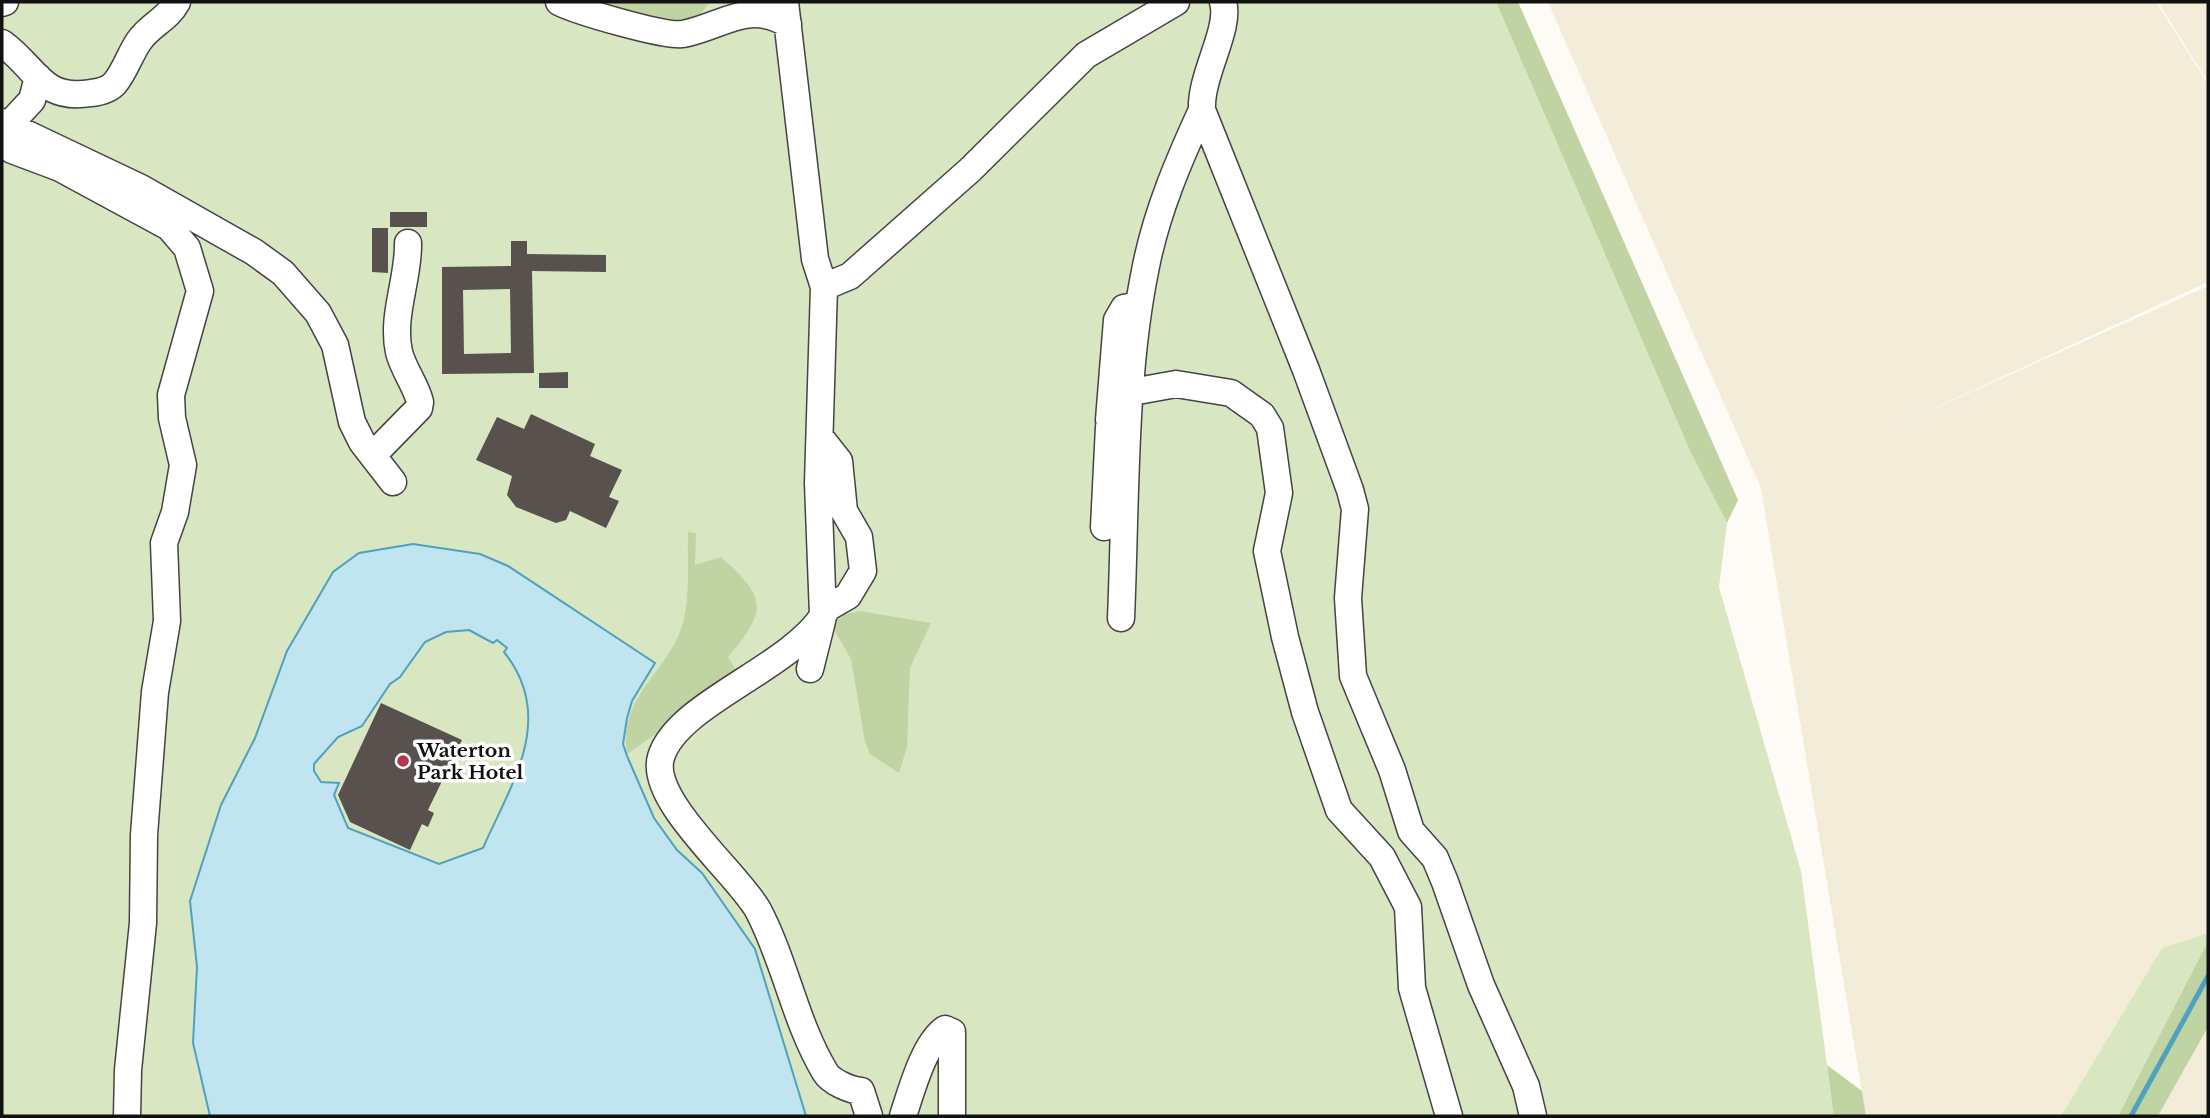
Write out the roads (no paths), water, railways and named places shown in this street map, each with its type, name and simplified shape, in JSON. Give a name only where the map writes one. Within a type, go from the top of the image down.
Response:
[{"type":"lane","points":[[2,43],[47,85],[72,96],[109,89],[140,40],[169,15],[177,2]]},
{"type":"lane","points":[[559,2],[658,33],[682,34],[748,9],[786,13],[815,259],[824,287],[818,483],[823,616],[786,654],[686,720],[666,746],[660,761],[664,785],[684,818],[708,852],[740,884],[760,914],[799,1018],[826,1074],[845,1087],[861,1091],[869,1116]]},
{"type":"lane","points":[[824,287],[850,276],[970,170],[1086,55],[1175,2]]},
{"type":"lane","points":[[1223,2],[1225,17],[1201,94],[1202,110],[1292,332],[1355,509],[1348,597],[1348,634],[1353,676],[1360,699],[1392,770],[1411,831],[1434,858],[1445,882],[1482,985],[1526,1086],[1533,1116]]},
{"type":"lane","points":[[7,126],[47,85]]},
{"type":"lane","points":[[1121,618],[1132,386],[1139,305],[1155,228],[1184,149],[1202,110]]},
{"type":"lane","points":[[7,126],[141,188],[254,252],[284,273],[318,313],[335,345],[352,422],[362,442],[374,454],[393,482]]},
{"type":"lane","points":[[7,126],[12,150],[60,168],[169,227],[187,248],[200,291],[171,395],[172,418],[183,465],[178,499],[164,543],[167,621],[155,692],[144,835],[143,923],[128,1070],[127,1116]]},
{"type":"lane","points":[[374,454],[419,408],[420,402],[399,351],[398,326],[408,265],[408,243]]},
{"type":"lane","points":[[1104,527],[1117,320],[1124,309],[1139,305]]},
{"type":"lane","points":[[1132,386],[1143,390],[1176,384],[1231,393],[1262,415],[1270,428],[1279,493],[1267,551],[1285,636],[1305,712],[1339,810],[1382,857],[1401,888],[1408,907],[1412,988],[1449,1116]]},
{"type":"lane","points":[[810,669],[827,608],[848,596],[863,571],[859,537],[844,511],[839,461],[820,437]]},
{"type":"lane","points":[[903,1116],[920,1069],[934,1041],[946,1029],[952,1032],[952,1116]]},
{"type":"water","points":[[413,544],[480,554],[508,566],[655,663],[632,701],[623,744],[627,756],[654,818],[677,850],[702,873],[755,949],[806,1116],[210,1116],[193,1043],[197,967],[190,901],[221,805],[255,738],[287,651],[333,572],[359,553]],"holes":[[[469,630],[493,643],[497,640],[507,648],[504,652],[519,677],[527,701],[528,726],[516,775],[483,848],[439,864],[348,828],[334,795],[339,783],[321,782],[314,771],[314,764],[338,737],[362,726],[390,684],[400,677],[425,642],[446,632]]]},
{"type":"waterway","points":[[2131,1116],[2208,976]]},
{"type":"place","name":"Waterton Park Hotel","points":[[403,761]]}]
